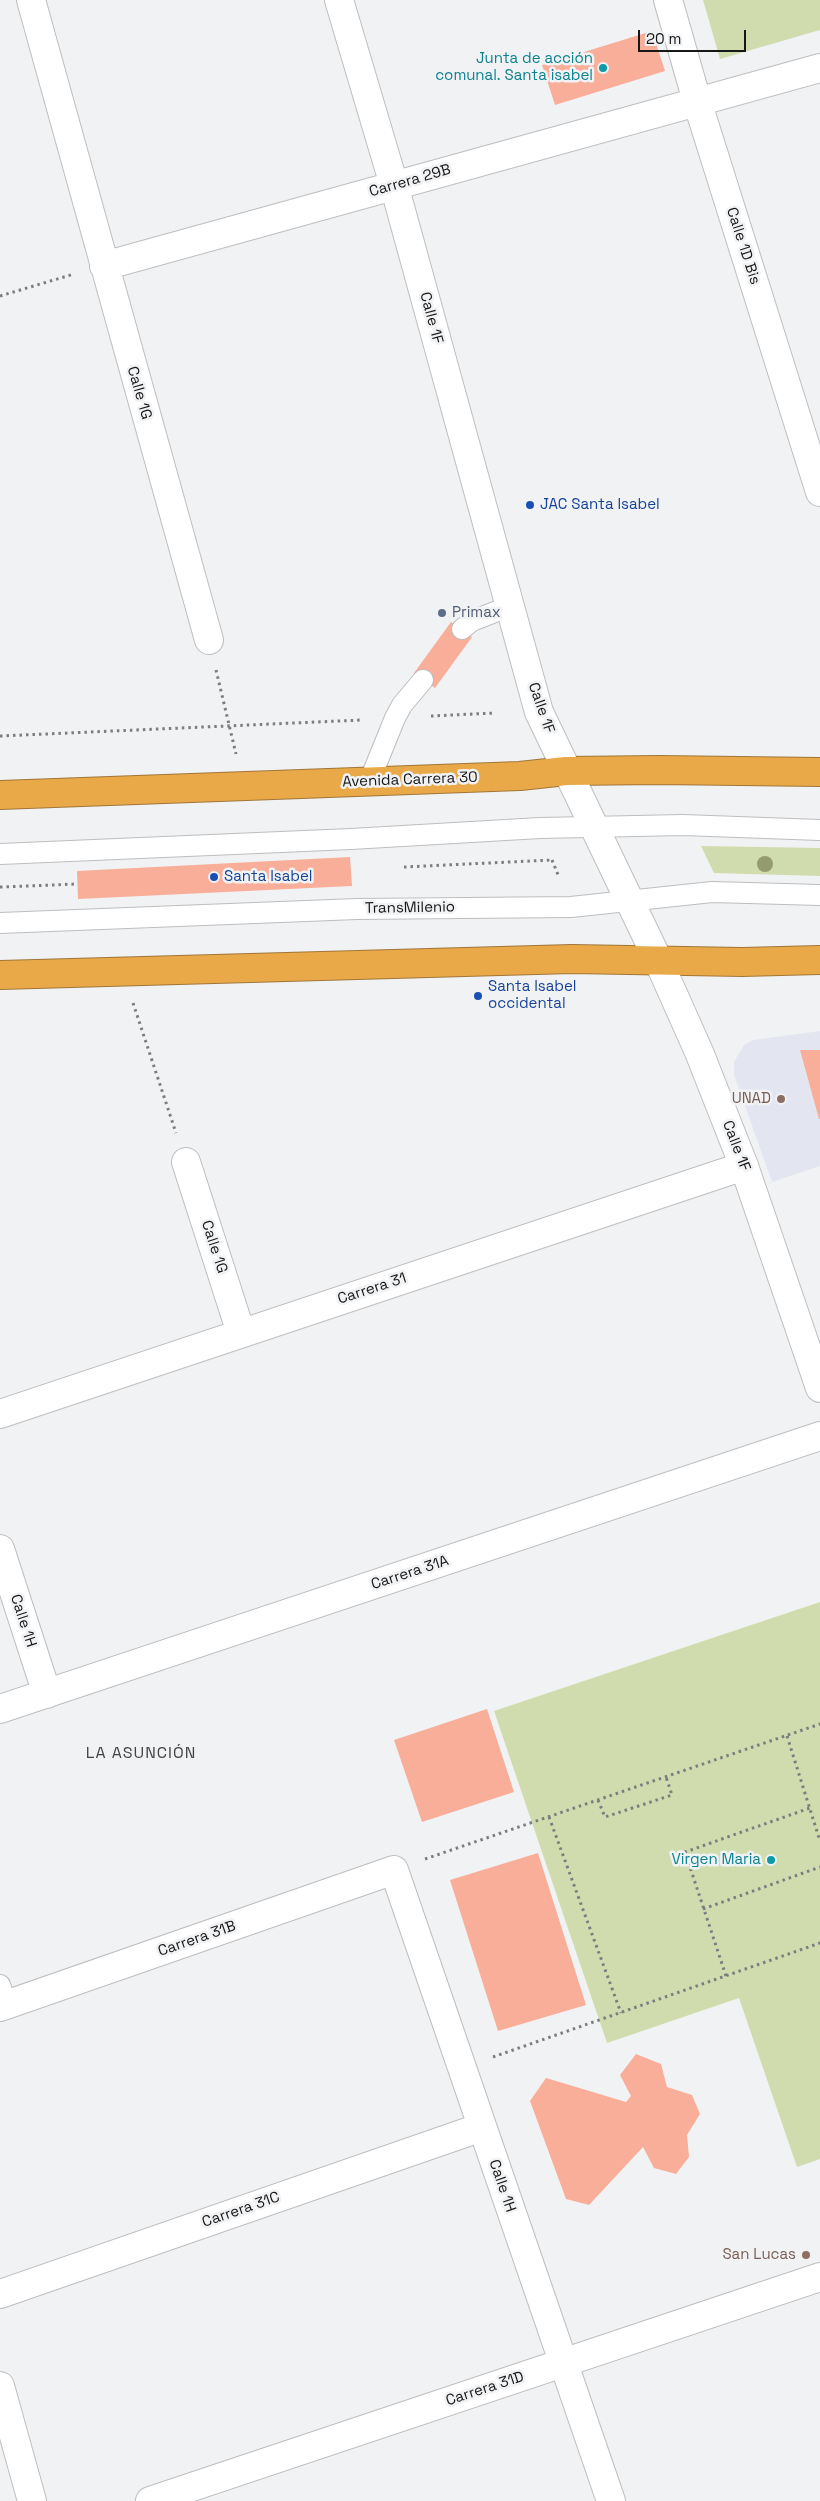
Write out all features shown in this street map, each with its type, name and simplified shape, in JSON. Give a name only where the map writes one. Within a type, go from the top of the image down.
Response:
[{"type":"highway","name":"Avenida Carrera 30","points":[[0,795],[520,776],[566,771],[820,772]]},
{"type":"highway","points":[[0,975],[572,959],[820,960]]},
{"type":"street","name":"Calle 1G","points":[[31,0],[209,640]]},
{"type":"street","name":"Calle 1F","points":[[339,0],[394,185],[540,712],[566,771],[658,960],[699,1052],[744,1166],[820,1388]]},
{"type":"street","name":"Calle 1D Bis","points":[[668,0],[697,101],[820,492]]},
{"type":"street","name":"Carrera 29B","points":[[104,266],[820,68]]},
{"type":"street","name":"Calle 1G","points":[[186,1162],[241,1333]]},
{"type":"street","name":"Carrera 31","points":[[0,1414],[744,1166]]},
{"type":"street","name":"Carrera 31A","points":[[0,1709],[820,1436]]},
{"type":"street","name":"Calle 1H","points":[[0,1549],[47,1694]]},
{"type":"street","name":"Calle 1H","points":[[394,1870],[611,2501]]},
{"type":"street","name":"Carrera 31B","points":[[2,1999],[394,1870]]},
{"type":"street","name":"Carrera 31C","points":[[0,2294],[482,2127]]},
{"type":"street","name":"Carrera 31D","points":[[150,2501],[820,2277]]},
{"type":"street","points":[[0,2386],[32,2501]]},
{"type":"lane","points":[[462,629],[472,621],[510,606]]},
{"type":"lane","points":[[369,782],[402,704],[424,680]]},
{"type":"lane","points":[[0,854],[594,827],[683,825],[820,830]]},
{"type":"lane","name":"TransMilenio","points":[[0,923],[357,909],[571,907],[712,892],[820,894]]},
{"type":"path","points":[[0,296],[104,266]]},
{"type":"path","points":[[209,640],[243,786]]},
{"type":"path","points":[[0,736],[495,713]]},
{"type":"path","points":[[550,854],[559,878]]},
{"type":"path","points":[[399,868],[552,860]]},
{"type":"path","points":[[0,888],[77,884]]},
{"type":"path","points":[[124,972],[186,1162]]},
{"type":"path","points":[[394,1870],[820,1724]]},
{"type":"path","points":[[787,1736],[820,1841]]},
{"type":"path","points":[[598,1800],[605,1818],[672,1795],[666,1777]]},
{"type":"path","points":[[726,1976],[684,1852],[810,1808]]},
{"type":"path","points":[[549,1817],[621,2013]]},
{"type":"path","points":[[703,1909],[820,1867]]},
{"type":"path","points":[[462,2068],[820,1943]]},
{"type":"shaded area","name":"UNAD","points":[[820,1031],[820,1166],[772,1182],[734,1075],[734,1062],[744,1045],[753,1040]]},
{"type":"green space","points":[[703,0],[820,0],[820,30],[720,59]]},
{"type":"green space","points":[[701,846],[820,848],[820,876],[714,873]]},
{"type":"green space","points":[[820,1602],[820,2159],[797,2167],[739,1998],[607,2043],[494,1711]]},
{"type":"building","name":"Junta de acción comunal. Santa isabel","points":[[652,31],[665,71],[555,105],[542,65]]},
{"type":"building","points":[[451,622],[472,637],[435,688],[414,673]]},
{"type":"building","name":"Santa Isabel","points":[[350,857],[352,886],[78,899],[77,871]]},
{"type":"building","points":[[800,1050],[820,1050],[820,1119],[819,1119]]},
{"type":"building","points":[[487,1709],[514,1792],[422,1822],[394,1740]]},
{"type":"building","points":[[538,1853],[586,2005],[498,2031],[450,1880]]},
{"type":"building","points":[[636,2054],[661,2064],[667,2087],[692,2095],[700,2114],[687,2135],[689,2157],[676,2174],[654,2168],[643,2147],[589,2205],[566,2199],[530,2101],[546,2078],[626,2102],[631,2096],[620,2075]]},
{"type":"place","name":"Junta de acción comunal. Santa isabel","points":[[603,68]]},
{"type":"place","name":"JAC Santa Isabel","points":[[530,505]]},
{"type":"place","name":"Primax","points":[[442,613]]},
{"type":"place","name":"Santa Isabel","points":[[214,877]]},
{"type":"place","name":"Santa Isabel occidental","points":[[478,996]]},
{"type":"place","name":"UNAD","points":[[781,1099]]},
{"type":"place","name":"Virgen Maria","points":[[771,1860]]},
{"type":"place","name":"San Lucas","points":[[806,2255]]},
{"type":"district","name":"LA ASUNCIÓN","points":[[141,1754]]}]
